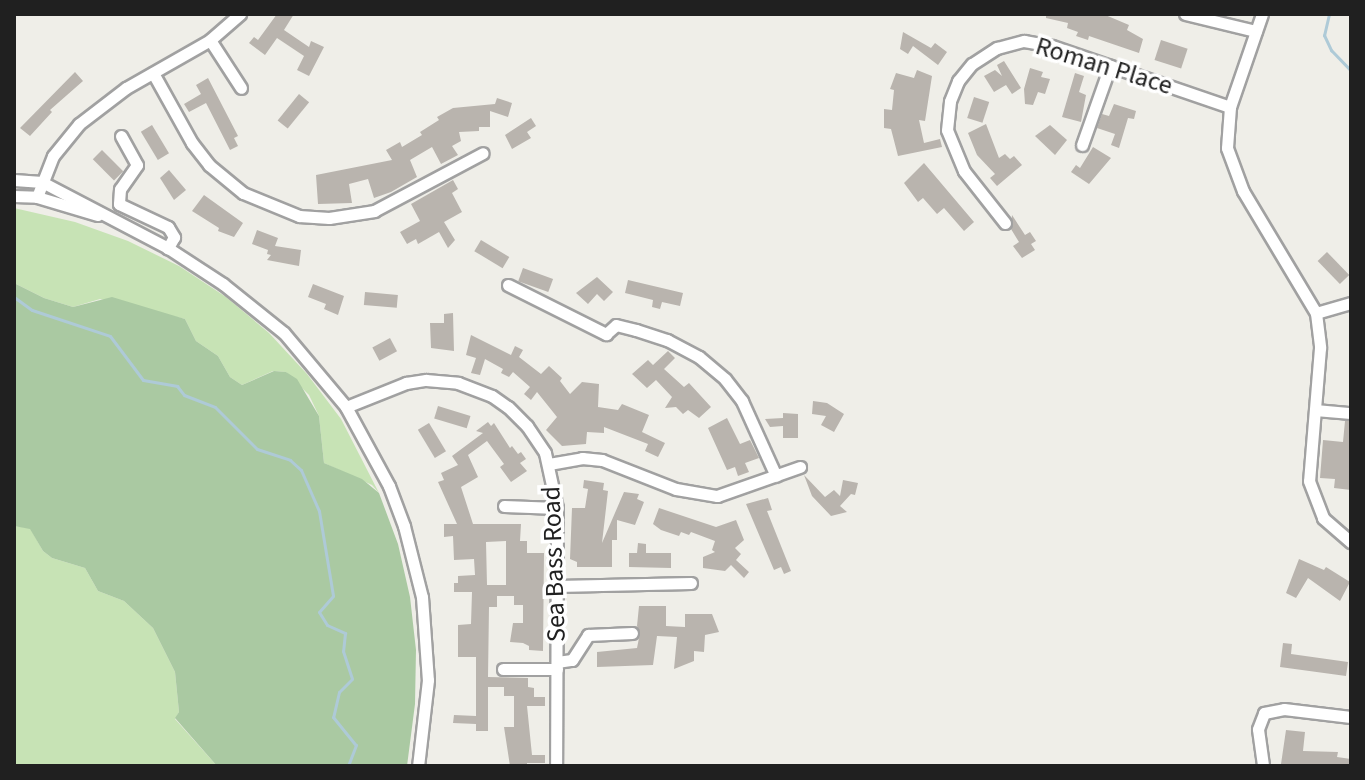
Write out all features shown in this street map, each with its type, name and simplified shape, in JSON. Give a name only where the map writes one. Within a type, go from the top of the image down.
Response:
[{"type":"street","points":[[37,197],[53,156],[79,124],[110,99],[210,40],[240,14]]},
{"type":"street","points":[[1185,14],[1256,31]]},
{"type":"street","points":[[1262,14],[1230,107],[1226,132],[1230,165],[1316,313],[1320,334],[1308,463],[1312,494],[1323,518],[1351,542]]},
{"type":"street","points":[[210,40],[241,88]]},
{"type":"street","name":"Roman Place","points":[[1005,223],[964,171],[950,143],[947,117],[958,81],[984,54],[1024,41],[1052,46],[1230,107]]},
{"type":"street","points":[[1082,145],[1110,66]]},
{"type":"street","points":[[153,73],[192,143],[217,173],[261,203],[299,216],[329,218],[374,211],[483,153]]},
{"type":"street","points":[[121,136],[137,165],[120,189],[119,204],[168,227],[174,237],[168,248]]},
{"type":"street","points":[[14,180],[42,182],[121,222],[168,248],[245,299],[307,357],[346,407],[389,486],[404,526],[422,597],[428,680],[418,766]]},
{"type":"street","points":[[14,196],[37,197],[121,222]]},
{"type":"street","points":[[508,285],[606,334],[614,325],[636,330],[667,340],[699,357],[742,401],[776,476]]},
{"type":"street","points":[[1316,313],[1351,303]]},
{"type":"street","name":"Sea Bass Road","points":[[346,407],[387,387],[406,383],[458,383],[492,396],[517,415],[533,434],[549,464],[557,508],[556,766]]},
{"type":"street","points":[[1315,410],[1351,413]]},
{"type":"street","points":[[549,464],[582,458],[602,460],[676,489],[717,496],[800,467]]},
{"type":"street","points":[[504,506],[557,508]]},
{"type":"street","points":[[557,586],[691,583]]},
{"type":"street","points":[[503,669],[557,665],[573,659],[588,635],[632,633]]},
{"type":"street","points":[[1263,765],[1258,729],[1264,713],[1284,709],[1351,717]]},
{"type":"green space","points":[[14,208],[75,222],[128,241],[179,266],[226,297],[269,333],[307,374],[341,419],[379,493],[372,485],[324,463],[319,416],[309,395],[286,372],[273,371],[242,385],[230,377],[218,356],[196,341],[185,319],[100,299],[73,307],[44,298],[14,283]]},
{"type":"green space","points":[[14,283],[44,298],[73,307],[112,297],[185,319],[196,341],[218,356],[230,377],[242,385],[274,371],[286,372],[297,379],[319,416],[324,463],[362,479],[379,493],[398,544],[410,597],[416,650],[415,704],[407,766],[217,766],[175,718],[179,712],[175,672],[153,628],[124,601],[98,591],[85,568],[52,558],[43,551],[30,529],[14,526]]},
{"type":"green space","points":[[14,526],[30,528],[43,551],[52,558],[85,568],[98,591],[124,601],[153,628],[175,672],[179,712],[175,719],[217,766],[14,766]]},
{"type":"building","points":[[277,14],[294,14],[284,30],[309,47],[311,41],[324,47],[309,76],[297,70],[304,56],[277,38],[265,55],[249,43],[254,37],[258,40]]},
{"type":"building","points":[[1046,14],[1103,14],[1129,25],[1127,30],[1143,39],[1139,53],[1089,36],[1088,40],[1076,36],[1078,32],[1067,28],[1068,23],[1046,18]]},
{"type":"building","points":[[903,32],[931,48],[935,43],[947,52],[938,65],[913,46],[908,54],[900,49]]},
{"type":"building","points":[[1161,40],[1188,49],[1181,69],[1155,60]]},
{"type":"building","points":[[1004,61],[1021,88],[1012,94],[1006,85],[994,92],[984,76],[995,70],[1002,76],[997,65]]},
{"type":"building","points":[[1030,68],[1043,72],[1041,77],[1050,79],[1045,94],[1038,92],[1033,105],[1025,104],[1024,89]]},
{"type":"building","points":[[917,70],[932,76],[925,121],[919,120],[924,143],[940,139],[942,147],[898,156],[891,129],[884,128],[884,109],[892,110],[894,90],[890,89],[896,73],[914,78]]},
{"type":"building","points":[[75,72],[83,81],[50,110],[52,112],[30,136],[20,128]]},
{"type":"building","points":[[1075,73],[1084,76],[1079,92],[1086,95],[1081,122],[1062,117]]},
{"type":"building","points":[[208,78],[238,136],[234,138],[238,146],[230,150],[206,103],[189,112],[184,104],[201,94],[196,85]]},
{"type":"building","points":[[299,94],[309,102],[288,129],[278,120]]},
{"type":"building","points":[[974,97],[989,102],[982,123],[967,118]]},
{"type":"building","points":[[497,98],[512,103],[508,117],[490,111],[490,127],[459,132],[461,141],[452,146],[458,155],[441,164],[432,147],[410,160],[417,177],[391,192],[374,198],[368,179],[349,184],[352,203],[318,204],[316,175],[392,160],[386,150],[400,142],[402,147],[422,135],[420,132],[439,120],[437,117],[453,108],[495,104]]},
{"type":"building","points":[[1114,104],[1136,111],[1134,119],[1128,118],[1119,148],[1111,145],[1115,134],[1097,128],[1102,114],[1109,116]]},
{"type":"building","points":[[531,118],[536,126],[527,132],[531,138],[512,149],[505,135]]},
{"type":"building","points":[[986,124],[999,158],[1005,154],[1010,159],[1014,156],[1022,165],[997,186],[990,178],[995,174],[977,155],[968,133]]},
{"type":"building","points":[[152,125],[169,153],[158,160],[141,132]]},
{"type":"building","points":[[1050,125],[1067,140],[1055,155],[1035,136]]},
{"type":"building","points":[[1093,147],[1111,158],[1089,184],[1071,172],[1076,165],[1080,168]]},
{"type":"building","points":[[102,150],[123,171],[114,180],[93,159]]},
{"type":"building","points":[[924,163],[974,222],[964,231],[944,208],[937,214],[923,198],[918,202],[904,183]]},
{"type":"building","points":[[169,170],[186,190],[174,200],[160,178]]},
{"type":"building","points":[[453,180],[458,189],[452,193],[462,212],[444,222],[455,240],[448,248],[439,232],[418,244],[416,239],[407,244],[400,232],[420,221],[411,204]]},
{"type":"building","points":[[204,195],[243,223],[234,237],[218,231],[219,228],[192,211]]},
{"type":"building","points":[[1012,215],[1025,235],[1030,232],[1036,241],[1031,244],[1035,250],[1022,258],[1013,246],[1019,242],[1011,229]]},
{"type":"building","points":[[257,230],[278,238],[275,246],[301,250],[299,266],[267,260],[271,255],[267,254],[268,250],[252,244]]},
{"type":"building","points":[[481,240],[509,257],[503,268],[474,251]]},
{"type":"building","points":[[1327,252],[1349,275],[1340,284],[1318,261]]},
{"type":"building","points":[[523,268],[553,279],[548,292],[518,281]]},
{"type":"building","points":[[597,277],[613,292],[604,301],[597,294],[588,304],[576,293]]},
{"type":"building","points":[[628,280],[683,293],[680,306],[662,302],[660,309],[652,307],[653,300],[625,293]]},
{"type":"building","points":[[313,284],[344,296],[338,315],[324,309],[326,304],[308,297]]},
{"type":"building","points":[[365,292],[398,295],[397,308],[364,305]]},
{"type":"building","points":[[453,313],[454,351],[431,348],[430,323],[444,323],[444,314]]},
{"type":"building","points":[[471,335],[511,355],[515,346],[523,350],[519,357],[541,374],[549,366],[562,378],[560,381],[570,394],[582,382],[599,384],[598,407],[618,410],[622,404],[649,415],[642,432],[665,443],[658,457],[645,451],[648,444],[604,427],[604,433],[587,432],[586,444],[562,446],[546,430],[557,417],[537,392],[531,400],[524,394],[530,387],[513,372],[509,377],[501,373],[503,369],[485,359],[480,375],[471,373],[476,358],[466,355]]},
{"type":"building","points":[[390,338],[397,351],[379,361],[372,347]]},
{"type":"building","points":[[668,351],[675,358],[664,369],[684,387],[689,383],[711,407],[699,418],[688,410],[683,414],[676,407],[665,408],[672,397],[656,380],[647,388],[632,374],[648,360],[653,365]]},
{"type":"building","points":[[813,401],[827,403],[844,414],[834,432],[821,425],[826,416],[812,414]]},
{"type":"building","points":[[438,406],[471,416],[467,428],[434,418]]},
{"type":"building","points":[[783,413],[798,414],[798,438],[783,438],[783,426],[770,427],[765,419],[783,418]]},
{"type":"building","points":[[727,418],[740,444],[750,440],[759,458],[745,463],[749,472],[738,476],[735,467],[727,470],[708,428]]},
{"type":"building","points":[[1345,421],[1351,421],[1351,490],[1334,488],[1335,479],[1320,478],[1323,440],[1343,442]]},
{"type":"building","points":[[488,422],[491,426],[494,423],[510,448],[512,446],[518,454],[521,452],[526,459],[520,463],[527,471],[511,482],[500,467],[504,464],[487,441],[468,455],[478,477],[461,487],[473,524],[521,524],[520,541],[527,541],[527,553],[544,553],[543,651],[529,650],[529,646],[523,643],[510,642],[513,623],[523,623],[523,605],[514,605],[514,596],[497,596],[497,607],[489,607],[488,677],[528,678],[528,687],[534,688],[534,697],[545,697],[545,706],[527,706],[532,755],[545,755],[545,763],[510,766],[504,727],[514,727],[514,696],[504,696],[504,687],[488,687],[488,731],[476,731],[476,724],[453,723],[454,715],[476,716],[476,657],[458,657],[458,625],[471,624],[472,592],[454,592],[458,576],[475,575],[474,559],[454,560],[453,536],[444,537],[444,524],[457,524],[438,482],[444,480],[441,473],[458,465],[452,456],[483,433],[476,431]],"holes":[[[506,541],[506,585],[487,585],[486,542]]]},
{"type":"building","points":[[429,423],[446,451],[435,458],[418,430]]},
{"type":"building","points":[[804,475],[825,497],[834,490],[840,496],[843,480],[858,483],[855,495],[851,494],[840,506],[847,512],[831,516],[812,496]]},
{"type":"building","points":[[584,480],[604,483],[603,490],[608,491],[602,543],[624,492],[639,494],[637,499],[644,502],[635,525],[617,520],[617,540],[612,540],[612,567],[577,567],[577,562],[570,559],[572,508],[585,508],[588,489],[583,488]]},
{"type":"building","points":[[768,498],[772,510],[767,511],[791,571],[784,574],[781,567],[774,570],[746,504]]},
{"type":"building","points":[[659,508],[716,527],[736,520],[744,540],[735,548],[741,554],[736,560],[749,572],[744,578],[731,565],[725,571],[703,568],[703,557],[715,552],[712,550],[715,541],[691,532],[689,535],[681,532],[679,536],[661,530],[653,524]]},
{"type":"building","points":[[638,543],[646,544],[646,553],[671,553],[671,568],[629,567],[629,553],[637,553]]},
{"type":"building","points":[[1299,559],[1324,570],[1326,567],[1350,582],[1340,601],[1308,578],[1296,598],[1286,593]]},
{"type":"building","points":[[639,606],[666,606],[666,626],[685,627],[685,614],[712,614],[719,632],[705,635],[704,652],[694,651],[694,661],[674,669],[677,637],[657,636],[653,665],[597,667],[597,652],[637,648]]},
{"type":"building","points":[[1283,643],[1292,644],[1291,654],[1348,662],[1346,676],[1280,667]]},
{"type":"building","points":[[1286,730],[1305,732],[1303,751],[1338,752],[1337,757],[1351,759],[1351,766],[1281,764]]},
{"type":"waterway","points":[[1329,14],[1324,35],[1331,50],[1351,71]]},
{"type":"waterway","points":[[14,297],[32,310],[110,336],[143,380],[177,386],[184,395],[215,407],[257,449],[290,460],[301,470],[319,511],[333,596],[319,612],[327,625],[345,633],[343,651],[352,679],[339,692],[333,717],[356,745],[348,766]]}]
